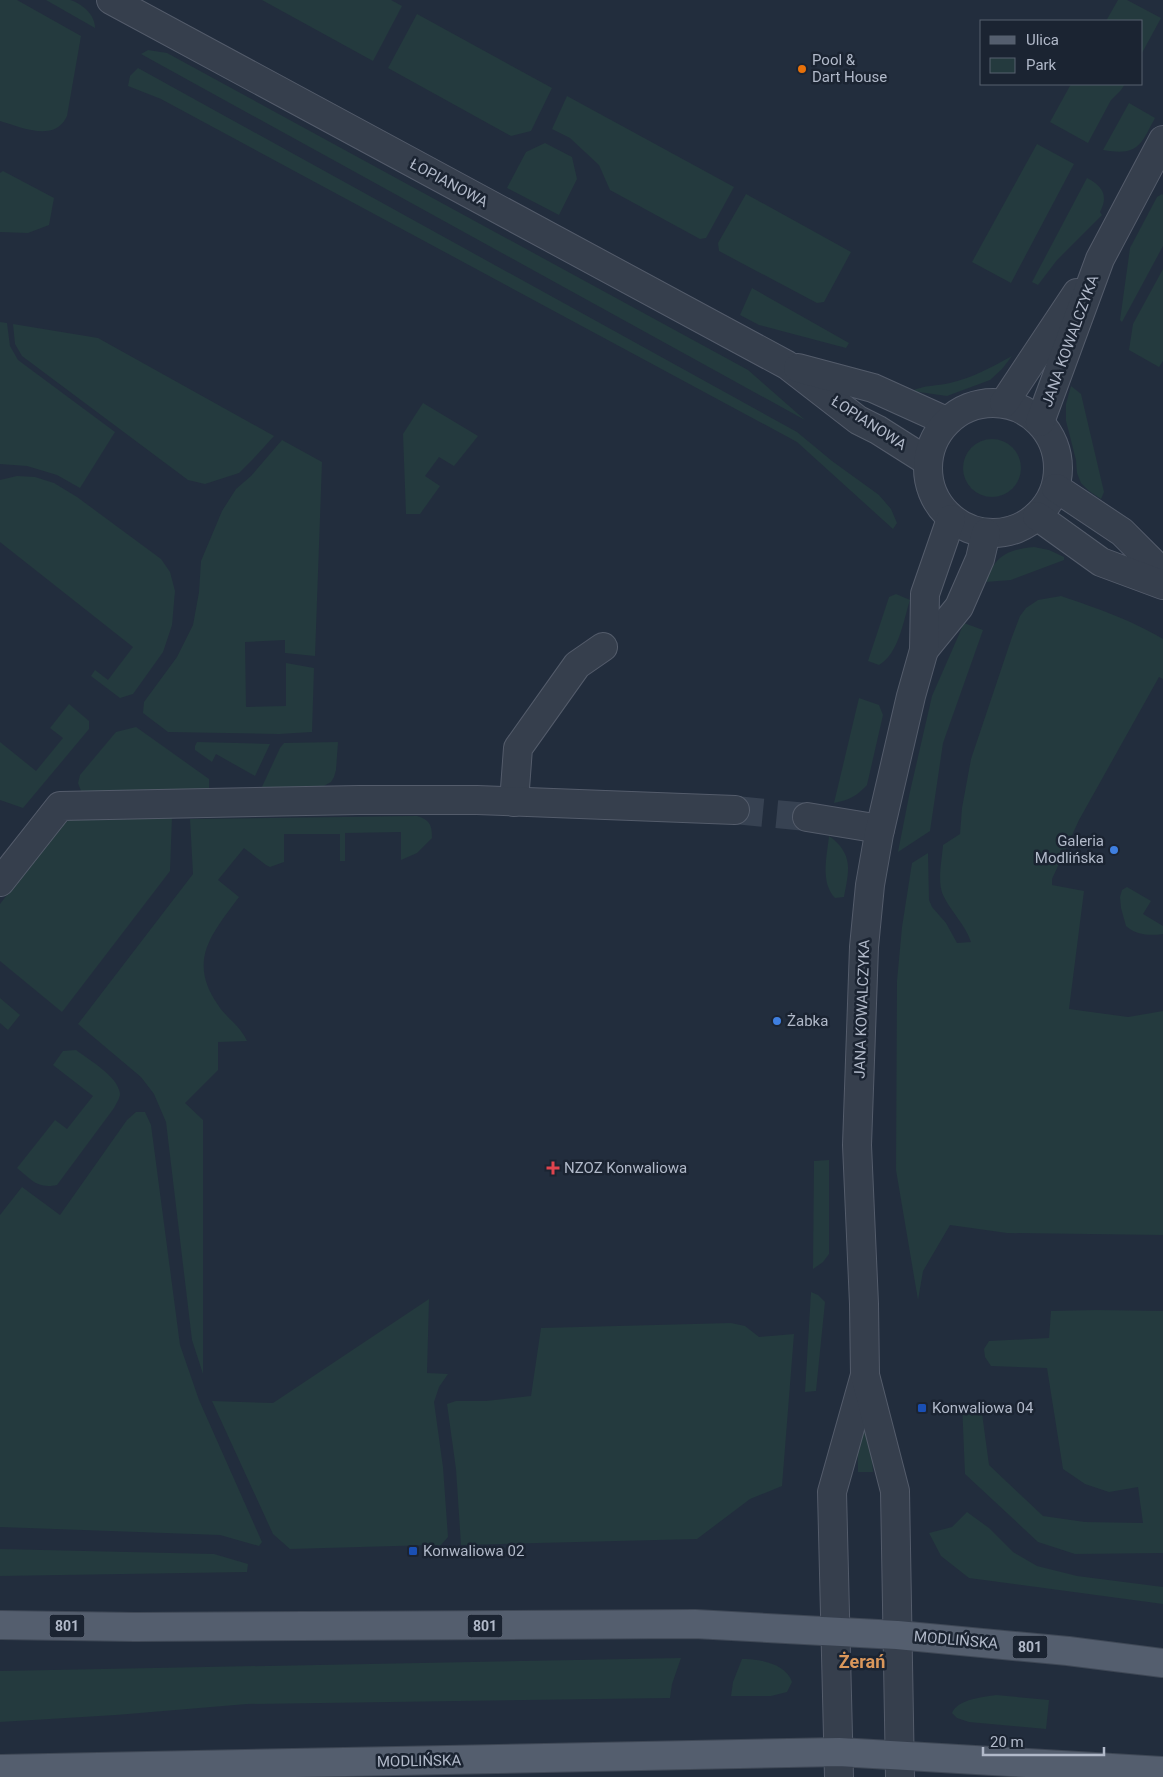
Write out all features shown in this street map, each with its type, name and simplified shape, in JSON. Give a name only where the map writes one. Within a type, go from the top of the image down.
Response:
[{"type":"main road","name":"MODLIŃSKA","points":[[0,1625],[144,1628],[695,1624],[836,1630],[897,1635],[1068,1651],[1163,1663]]},
{"type":"main road","name":"MODLIŃSKA","points":[[0,1769],[839,1765],[1163,1771]]},
{"type":"street","name":"ŁOPIANOWA","points":[[111,0],[787,365],[858,420],[878,430],[927,461]]},
{"type":"street","name":"JANA KOWALCZYKA","points":[[1004,403],[1100,259],[1163,140]]},
{"type":"street","name":"JANA KOWALCZYKA","points":[[1040,422],[1100,259]]},
{"type":"street","name":"ŁOPIANOWA","points":[[787,365],[873,388],[946,421]]},
{"type":"street","name":"JANA KOWALCZYKA","points":[[983,402],[1004,403],[1024,410],[1040,422],[1053,442],[1059,464],[1056,488],[1048,503],[1037,516],[1022,526],[1005,532],[986,533],[968,528],[951,519],[937,503],[929,483],[927,461],[934,440],[946,421],[964,409],[983,402]]},
{"type":"street","points":[[1056,488],[1122,532],[1163,573]]},
{"type":"street","points":[[1037,516],[1101,562],[1163,585]]},
{"type":"street","name":"JANA KOWALCZYKA","points":[[897,1635],[895,1491],[865,1375],[857,1135],[864,947],[870,885],[880,829],[911,696],[924,650],[925,594],[951,519]]},
{"type":"street","name":"JANA KOWALCZYKA","points":[[924,650],[959,607],[980,559],[986,533]]},
{"type":"street","points":[[514,802],[518,748],[577,666],[603,647]]},
{"type":"street","points":[[0,882],[60,806],[369,800],[477,800],[735,810]]},
{"type":"street","points":[[807,817],[880,829]]},
{"type":"street","name":"JANA KOWALCZYKA","points":[[836,1630],[832,1492],[865,1375]]},
{"type":"street","points":[[836,1630],[839,1765]]},
{"type":"street","name":"MODLIŃSKA","points":[[897,1635],[900,1766]]},
{"type":"green space","points":[[0,0],[17,0],[81,36],[67,116],[62,124],[54,129],[37,131],[0,121]]},
{"type":"green space","points":[[46,0],[70,0],[79,4],[91,14],[95,28]]},
{"type":"green space","points":[[262,0],[391,0],[402,6],[373,61]]},
{"type":"green space","points":[[1118,0],[1127,0],[1161,18],[1143,51],[1143,20],[1107,20]]},
{"type":"green space","points":[[417,14],[552,88],[531,131],[511,136],[388,68]]},
{"type":"green space","points":[[148,50],[167,53],[748,370],[805,420],[141,54]]},
{"type":"green space","points":[[138,68],[797,432],[832,461],[879,495],[891,509],[897,523],[893,529],[797,442],[161,99],[128,86],[130,76]]},
{"type":"green space","points":[[1070,85],[1124,85],[1111,100],[1088,143],[1050,122]]},
{"type":"green space","points":[[567,96],[734,187],[706,238],[700,239],[610,190],[599,165],[570,138],[552,129]]},
{"type":"green space","points":[[1129,103],[1155,118],[1150,128],[1141,142],[1131,150],[1103,150]]},
{"type":"green space","points":[[545,143],[572,157],[577,179],[559,215],[507,188],[526,152]]},
{"type":"green space","points":[[1037,144],[1074,164],[1011,283],[972,262]]},
{"type":"green space","points":[[3,171],[54,198],[49,225],[28,233],[0,232],[0,173]]},
{"type":"green space","points":[[1087,178],[1097,184],[1104,196],[1100,212],[1102,215],[1057,260],[1038,285],[1032,282]]},
{"type":"green space","points":[[746,194],[851,252],[824,302],[817,303],[719,251],[718,243]]},
{"type":"green space","points":[[1162,194],[1163,246],[1122,322],[1120,320],[1130,248],[1157,197]]},
{"type":"green space","points":[[1163,269],[1163,361],[1159,367],[1129,350],[1133,324]]},
{"type":"green space","points":[[752,288],[849,343],[846,348],[759,325],[740,315]]},
{"type":"green space","points":[[0,322],[7,323],[10,346],[18,360],[115,432],[80,488],[57,475],[27,466],[0,464]]},
{"type":"green space","points":[[13,324],[98,338],[274,436],[239,473],[205,484],[188,480],[22,356],[15,344]]},
{"type":"green space","points":[[1012,356],[990,380],[947,396],[912,391],[966,378]]},
{"type":"green space","points":[[1071,386],[1081,394],[1104,492],[1101,499],[1081,483],[1077,473],[1076,460],[1066,421],[1066,404]]},
{"type":"green space","points":[[423,403],[478,436],[454,466],[439,457],[425,476],[440,486],[420,514],[406,514],[403,434]]},
{"type":"green space","points":[[986,439],[998,439],[1013,447],[1021,462],[1021,474],[1013,489],[998,497],[986,497],[971,489],[963,474],[963,462],[971,447]]},
{"type":"green space","points":[[282,440],[322,462],[315,656],[285,653],[285,640],[245,642],[246,707],[286,706],[286,663],[314,668],[312,732],[279,734],[168,732],[143,713],[144,702],[177,657],[193,625],[199,592],[201,561],[222,511],[236,489],[251,476]]},
{"type":"green space","points":[[17,476],[35,477],[54,483],[77,497],[161,559],[170,572],[175,591],[172,625],[163,652],[133,694],[120,698],[91,676],[95,670],[108,680],[133,647],[0,542],[0,480]]},
{"type":"green space","points":[[1034,547],[1049,550],[1064,557],[1064,560],[1011,580],[985,582],[993,566],[1003,556],[1016,550]]},
{"type":"green space","points":[[896,594],[910,600],[896,645],[886,660],[879,665],[868,661],[889,597]]},
{"type":"green space","points":[[1061,596],[1126,620],[1163,639],[1163,679],[1159,677],[1079,820],[1052,879],[1052,885],[1084,891],[1069,1009],[1128,1017],[1163,1011],[1163,1235],[1007,1233],[950,1225],[923,1271],[918,1300],[896,1170],[897,981],[902,927],[912,863],[928,853],[929,900],[932,907],[946,923],[957,943],[971,942],[965,929],[946,901],[941,889],[940,877],[943,845],[960,834],[962,808],[971,759],[1020,616],[1026,608],[1038,600]]},
{"type":"green space","points":[[964,623],[983,630],[943,743],[930,831],[898,852],[932,696]]},
{"type":"green space","points":[[859,698],[879,705],[883,715],[867,785],[852,797],[834,803]]},
{"type":"green space","points":[[69,704],[89,721],[89,729],[23,808],[0,800],[0,742],[36,771],[63,738],[50,728]]},
{"type":"green space","points":[[136,727],[209,779],[209,788],[204,792],[92,794],[81,791],[78,783],[80,775],[116,732]]},
{"type":"green space","points":[[197,742],[270,744],[255,776],[216,754],[212,762],[195,750]]},
{"type":"green space","points":[[338,742],[336,770],[331,782],[320,788],[261,789],[284,743]]},
{"type":"green space","points":[[417,816],[425,819],[429,824],[432,838],[417,853],[401,860],[401,832],[345,833],[345,861],[340,861],[340,834],[284,834],[284,862],[270,867],[244,848],[218,880],[239,897],[212,936],[204,961],[204,974],[209,989],[218,1005],[247,1041],[218,1042],[218,1070],[185,1103],[203,1120],[203,1374],[192,1340],[166,1122],[154,1094],[141,1077],[78,1024],[193,874],[190,819]]},
{"type":"green space","points":[[172,817],[170,871],[62,1012],[0,961],[0,904],[61,824],[74,818]]},
{"type":"green space","points":[[829,836],[843,849],[848,864],[844,897],[835,898],[827,884],[826,860]]},
{"type":"green space","points":[[1127,887],[1151,901],[1143,914],[1163,926],[1163,934],[1143,934],[1126,926],[1120,897],[1122,890]]},
{"type":"green space","points":[[0,998],[20,1015],[8,1030],[0,1023]]},
{"type":"green space","points":[[76,1050],[115,1081],[120,1096],[114,1108],[57,1185],[40,1185],[17,1168],[55,1120],[67,1129],[93,1096],[53,1065],[63,1051]]},
{"type":"green space","points":[[136,1112],[145,1112],[151,1125],[180,1345],[199,1400],[262,1542],[259,1546],[220,1535],[0,1527],[0,1215],[22,1187],[60,1215],[127,1120]]},
{"type":"green space","points":[[829,1160],[829,1254],[823,1262],[813,1269],[814,1161]]},
{"type":"green space","points":[[811,1292],[818,1295],[825,1302],[816,1391],[805,1392]]},
{"type":"green space","points":[[429,1299],[427,1373],[448,1374],[439,1387],[434,1402],[443,1467],[448,1537],[441,1545],[290,1549],[273,1534],[212,1401],[273,1403]]},
{"type":"green space","points":[[1051,1311],[1163,1311],[1163,1553],[1075,1554],[1038,1542],[965,1474],[962,1403],[981,1406],[989,1465],[1043,1516],[1085,1522],[1143,1523],[1138,1487],[1109,1492],[1085,1484],[1063,1469],[1047,1368],[991,1366],[985,1357],[984,1349],[989,1341],[1049,1338]]},
{"type":"green space","points":[[731,1323],[745,1326],[759,1337],[794,1334],[782,1486],[750,1499],[697,1539],[461,1545],[456,1469],[447,1404],[456,1401],[486,1401],[531,1396],[541,1328]]},
{"type":"green space","points":[[869,1418],[873,1472],[858,1472],[857,1419]]},
{"type":"green space","points":[[967,1512],[989,1528],[1013,1552],[1037,1566],[1077,1576],[1163,1587],[1163,1604],[969,1578],[941,1556],[929,1533],[952,1527]]},
{"type":"green space","points":[[0,1549],[214,1554],[248,1564],[247,1572],[0,1576]]},
{"type":"green space","points":[[681,1658],[672,1684],[670,1698],[247,1704],[0,1722],[0,1671]]},
{"type":"green space","points":[[742,1659],[764,1661],[784,1670],[792,1682],[787,1692],[771,1696],[731,1696],[733,1682]]},
{"type":"green space","points":[[996,1695],[1049,1700],[1046,1729],[969,1722],[957,1718],[952,1713],[955,1708],[965,1702]]},
{"type":"tunnel","points":[[735,810],[807,817]]},
{"type":"place","name":"Pool & Dart House","points":[[802,69]]},
{"type":"place","name":"Galeria Modlińska","points":[[1114,850]]},
{"type":"place","name":"Żabka","points":[[777,1021]]},
{"type":"place","name":"NZOZ Konwaliowa","points":[[553,1168]]},
{"type":"place","name":"Konwaliowa 04","points":[[922,1408]]},
{"type":"place","name":"Konwaliowa 02","points":[[413,1551]]},
{"type":"district","name":"Żerań","points":[[862,1661]]}]
